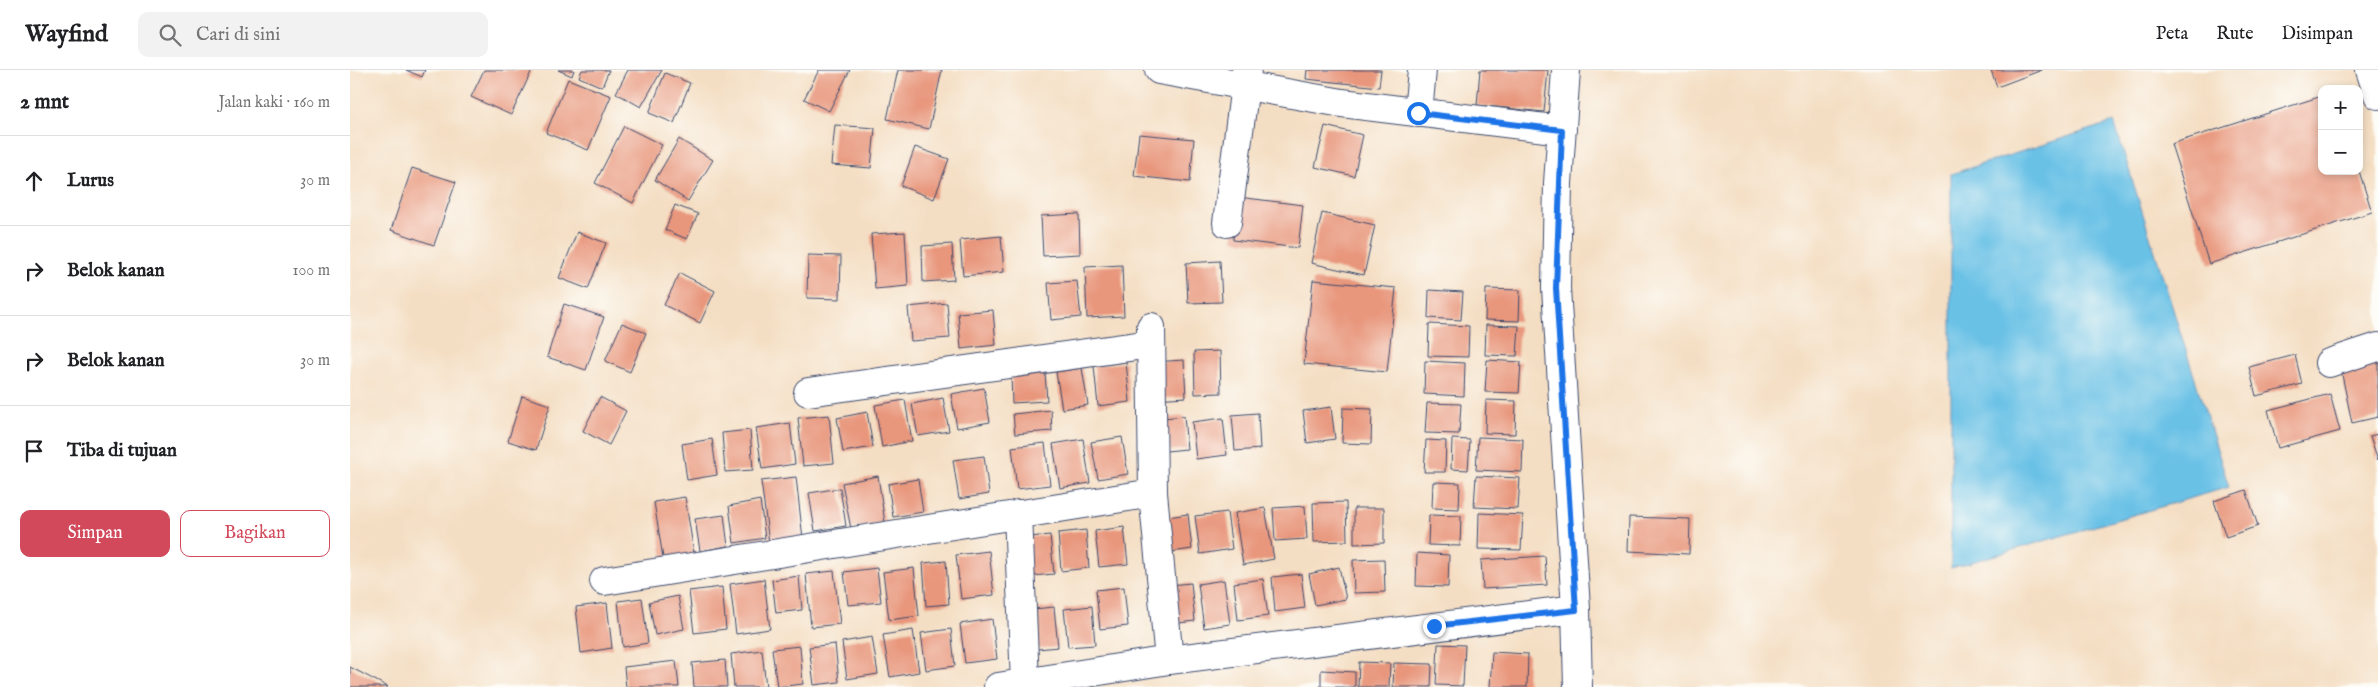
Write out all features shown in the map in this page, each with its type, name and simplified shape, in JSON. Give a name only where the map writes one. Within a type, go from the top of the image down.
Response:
[{"type":"street","points":[[1159,70],[1246,78],[1342,103],[1562,130]]},
{"type":"street","points":[[1418,113],[1422,70]]},
{"type":"street","points":[[1566,70],[1556,288],[1576,610],[1578,687]]},
{"type":"street","points":[[2370,70],[2378,95]]},
{"type":"street","points":[[1227,223],[1246,78]]},
{"type":"street","points":[[808,392],[1151,335],[1153,493],[1168,660]]},
{"type":"street","points":[[2330,364],[2378,347]]},
{"type":"street","points":[[604,581],[1153,493]]},
{"type":"street","points":[[1018,514],[1025,683]]},
{"type":"street","points":[[998,687],[1168,660],[1576,610]]},
{"type":"water","points":[[2114,122],[2229,487],[1951,568],[1951,174]]},
{"type":"building","points":[[406,70],[425,70],[422,77]]},
{"type":"building","points":[[484,70],[532,70],[511,115],[471,97]]},
{"type":"building","points":[[558,70],[574,70],[572,76]]},
{"type":"building","points":[[582,70],[609,70],[602,87],[579,77]]},
{"type":"building","points":[[628,70],[662,70],[641,107],[616,93]]},
{"type":"building","points":[[819,70],[850,70],[829,111],[804,99]]},
{"type":"building","points":[[898,70],[942,70],[929,129],[887,119]]},
{"type":"building","points":[[1307,70],[1381,70],[1379,87],[1306,79]]},
{"type":"building","points":[[1480,70],[1548,70],[1544,112],[1477,105]]},
{"type":"building","points":[[1991,70],[2042,70],[1997,87]]},
{"type":"building","points":[[665,73],[690,83],[674,123],[649,113]]},
{"type":"building","points":[[568,79],[611,96],[588,150],[546,133]]},
{"type":"building","points":[[2318,97],[2318,175],[2360,175],[2372,212],[2209,264],[2171,144]]},
{"type":"building","points":[[835,125],[875,128],[871,168],[831,165]]},
{"type":"building","points":[[624,126],[662,145],[633,203],[595,183]]},
{"type":"building","points":[[1325,126],[1363,135],[1354,176],[1315,167]]},
{"type":"building","points":[[1139,134],[1194,139],[1190,182],[1134,176]]},
{"type":"building","points":[[679,139],[713,160],[688,201],[655,180]]},
{"type":"building","points":[[915,147],[949,159],[934,199],[901,186]]},
{"type":"building","points":[[412,168],[456,182],[434,245],[391,230]]},
{"type":"building","points":[[1238,197],[1303,205],[1298,248],[1233,240]]},
{"type":"building","points":[[675,205],[698,214],[687,239],[665,230]]},
{"type":"building","points":[[1322,213],[1375,225],[1364,275],[1311,263]]},
{"type":"building","points":[[1079,214],[1080,254],[1043,256],[1041,216]]},
{"type":"building","points":[[577,232],[606,243],[588,289],[559,278]]},
{"type":"building","points":[[905,232],[908,286],[875,289],[871,234]]},
{"type":"building","points":[[1001,236],[1004,272],[963,276],[960,240]]},
{"type":"building","points":[[952,244],[954,280],[923,282],[922,246]]},
{"type":"building","points":[[808,255],[841,256],[840,299],[807,298]]},
{"type":"building","points":[[1220,261],[1222,302],[1188,303],[1186,263]]},
{"type":"building","points":[[1122,265],[1124,316],[1087,318],[1085,267]]},
{"type":"building","points":[[680,273],[715,291],[700,323],[664,305]]},
{"type":"building","points":[[1313,280],[1396,288],[1387,372],[1304,364]]},
{"type":"building","points":[[1077,281],[1081,317],[1051,320],[1048,283]]},
{"type":"building","points":[[1486,289],[1520,290],[1519,321],[1485,320]]},
{"type":"building","points":[[1429,290],[1463,292],[1461,320],[1428,318]]},
{"type":"building","points":[[947,303],[950,338],[911,341],[908,307]]},
{"type":"building","points":[[564,304],[604,317],[586,370],[547,357]]},
{"type":"building","points":[[993,310],[996,345],[961,349],[958,313]]},
{"type":"building","points":[[622,323],[646,333],[630,372],[605,361]]},
{"type":"building","points":[[1429,324],[1469,326],[1468,357],[1428,356]]},
{"type":"building","points":[[1486,325],[1519,326],[1517,356],[1485,355]]},
{"type":"building","points":[[1220,351],[1221,393],[1195,394],[1194,352]]},
{"type":"building","points":[[2295,355],[2302,384],[2256,396],[2249,367]]},
{"type":"building","points":[[1184,360],[1186,397],[1154,399],[1152,362]]},
{"type":"building","points":[[1487,360],[1521,362],[1519,393],[1485,392]]},
{"type":"building","points":[[1425,361],[1465,363],[1464,396],[1424,394]]},
{"type":"building","points":[[1126,362],[1130,402],[1098,406],[1094,366]]},
{"type":"building","points":[[2378,362],[2378,417],[2352,423],[2341,370]]},
{"type":"building","points":[[1082,368],[1088,405],[1062,409],[1056,372]]},
{"type":"building","points":[[1045,372],[1047,401],[1012,403],[1011,374]]},
{"type":"building","points":[[984,388],[990,422],[957,428],[951,394]]},
{"type":"building","points":[[2330,394],[2340,431],[2278,448],[2268,410]]},
{"type":"building","points":[[522,396],[550,405],[536,450],[508,441]]},
{"type":"building","points":[[600,397],[626,411],[609,445],[583,431]]},
{"type":"building","points":[[943,398],[949,431],[918,436],[912,404]]},
{"type":"building","points":[[905,400],[912,441],[882,447],[875,405]]},
{"type":"building","points":[[1486,400],[1516,401],[1515,434],[1485,433]]},
{"type":"building","points":[[1427,403],[1461,404],[1459,434],[1425,433]]},
{"type":"building","points":[[1331,407],[1335,439],[1307,443],[1303,411]]},
{"type":"building","points":[[1343,408],[1372,409],[1371,444],[1342,443]]},
{"type":"building","points":[[1051,410],[1052,431],[1015,434],[1013,414]]},
{"type":"building","points":[[867,412],[873,447],[843,452],[837,418]]},
{"type":"building","points":[[1258,413],[1260,449],[1235,451],[1232,415]]},
{"type":"building","points":[[829,415],[834,463],[803,466],[798,418]]},
{"type":"building","points":[[1184,416],[1187,449],[1156,452],[1153,419]]},
{"type":"building","points":[[1223,418],[1227,455],[1196,459],[1192,422]]},
{"type":"building","points":[[790,423],[795,464],[762,469],[756,428]]},
{"type":"building","points":[[750,430],[753,470],[725,472],[722,433]]},
{"type":"building","points":[[2378,434],[2378,460],[2370,436]]},
{"type":"building","points":[[1122,437],[1128,474],[1098,479],[1091,442]]},
{"type":"building","points":[[1478,437],[1523,439],[1522,472],[1476,470]]},
{"type":"building","points":[[712,439],[717,475],[687,480],[682,444]]},
{"type":"building","points":[[1083,439],[1090,483],[1060,488],[1053,444]]},
{"type":"building","points":[[1452,439],[1470,440],[1468,470],[1451,469]]},
{"type":"building","points":[[1426,440],[1446,441],[1445,472],[1424,472]]},
{"type":"building","points":[[1045,443],[1050,485],[1017,489],[1012,447]]},
{"type":"building","points":[[984,456],[989,494],[959,499],[953,460]]},
{"type":"building","points":[[878,476],[885,523],[851,529],[842,483]]},
{"type":"building","points":[[1476,476],[1520,478],[1518,509],[1474,507]]},
{"type":"building","points":[[796,477],[803,539],[769,543],[761,481]]},
{"type":"building","points":[[918,479],[923,512],[893,517],[888,484]]},
{"type":"building","points":[[1433,482],[1460,483],[1459,509],[1432,508]]},
{"type":"building","points":[[840,488],[846,526],[815,531],[809,493]]},
{"type":"building","points":[[2246,490],[2258,526],[2226,537],[2214,501]]},
{"type":"building","points":[[685,497],[695,559],[664,564],[654,502]]},
{"type":"building","points":[[760,500],[765,538],[734,543],[729,506]]},
{"type":"building","points":[[1346,502],[1347,541],[1314,542],[1313,503]]},
{"type":"building","points":[[1305,506],[1307,539],[1275,541],[1273,508]]},
{"type":"building","points":[[1265,508],[1274,559],[1243,565],[1235,513]]},
{"type":"building","points":[[1354,508],[1384,508],[1384,543],[1354,544]]},
{"type":"building","points":[[1227,512],[1232,549],[1200,554],[1195,516]]},
{"type":"building","points":[[1479,513],[1523,515],[1521,550],[1478,549]]},
{"type":"building","points":[[1188,514],[1192,549],[1159,554],[1154,519]]},
{"type":"building","points":[[724,515],[728,546],[700,551],[695,519]]},
{"type":"building","points":[[1429,515],[1461,516],[1460,546],[1428,545]]},
{"type":"building","points":[[1629,517],[1690,519],[1689,554],[1628,551]]},
{"type":"building","points":[[1124,527],[1128,564],[1099,567],[1095,531]]},
{"type":"building","points":[[1086,530],[1089,568],[1061,571],[1058,533]]},
{"type":"building","points":[[1050,535],[1054,574],[1022,577],[1019,538]]},
{"type":"building","points":[[989,551],[994,595],[961,599],[956,555]]},
{"type":"building","points":[[1417,553],[1449,555],[1448,587],[1416,586]]},
{"type":"building","points":[[1545,556],[1547,585],[1483,589],[1481,560]]},
{"type":"building","points":[[1384,559],[1385,592],[1354,593],[1353,560]]},
{"type":"building","points":[[946,561],[949,604],[926,606],[923,563]]},
{"type":"building","points":[[1339,567],[1346,599],[1315,605],[1309,574]]},
{"type":"building","points":[[877,568],[881,602],[848,605],[844,572]]},
{"type":"building","points":[[914,568],[919,616],[889,620],[883,572]]},
{"type":"building","points":[[834,571],[840,624],[811,627],[806,574]]},
{"type":"building","points":[[1301,574],[1305,608],[1275,612],[1272,577]]},
{"type":"building","points":[[799,576],[802,610],[776,613],[772,580]]},
{"type":"building","points":[[764,579],[770,629],[736,634],[730,584]]},
{"type":"building","points":[[1263,579],[1268,616],[1238,620],[1234,583]]},
{"type":"building","points":[[1224,580],[1230,624],[1204,628],[1198,584]]},
{"type":"building","points":[[1191,583],[1195,621],[1163,625],[1159,586]]},
{"type":"building","points":[[722,587],[726,629],[694,633],[689,591]]},
{"type":"building","points":[[1124,587],[1128,626],[1100,629],[1096,590]]},
{"type":"building","points":[[678,596],[684,629],[655,635],[649,602]]},
{"type":"building","points":[[642,598],[648,643],[623,647],[618,601]]},
{"type":"building","points":[[607,603],[612,648],[581,653],[576,607]]},
{"type":"building","points":[[1092,606],[1095,645],[1068,647],[1064,609]]},
{"type":"building","points":[[1054,607],[1058,647],[1028,650],[1024,610]]},
{"type":"building","points":[[992,619],[997,659],[965,663],[960,624]]},
{"type":"building","points":[[951,629],[955,666],[926,670],[921,633]]},
{"type":"building","points":[[913,630],[919,672],[890,677],[883,635]]},
{"type":"building","points":[[872,637],[878,674],[847,679],[842,642]]},
{"type":"building","points":[[835,644],[839,682],[814,685],[809,647]]},
{"type":"building","points":[[1438,644],[1465,645],[1463,686],[1436,685]]},
{"type":"building","points":[[800,646],[803,684],[777,687],[772,649]]},
{"type":"building","points":[[762,650],[766,687],[734,687],[731,654]]},
{"type":"building","points":[[1492,652],[1528,654],[1527,687],[1490,687]]},
{"type":"building","points":[[725,660],[727,687],[694,687],[692,663]]},
{"type":"building","points":[[676,661],[679,687],[626,687],[624,667]]},
{"type":"building","points":[[1359,662],[1390,663],[1389,687],[1358,687]]},
{"type":"building","points":[[1394,663],[1432,664],[1431,687],[1393,687]]},
{"type":"building","points":[[350,667],[388,687],[350,687]]},
{"type":"building","points":[[1321,670],[1355,672],[1355,687],[1321,687]]},
{"type":"route","points":[[1418,113],[1562,130],[1558,183],[1556,288],[1576,610],[1434,626]]}]
